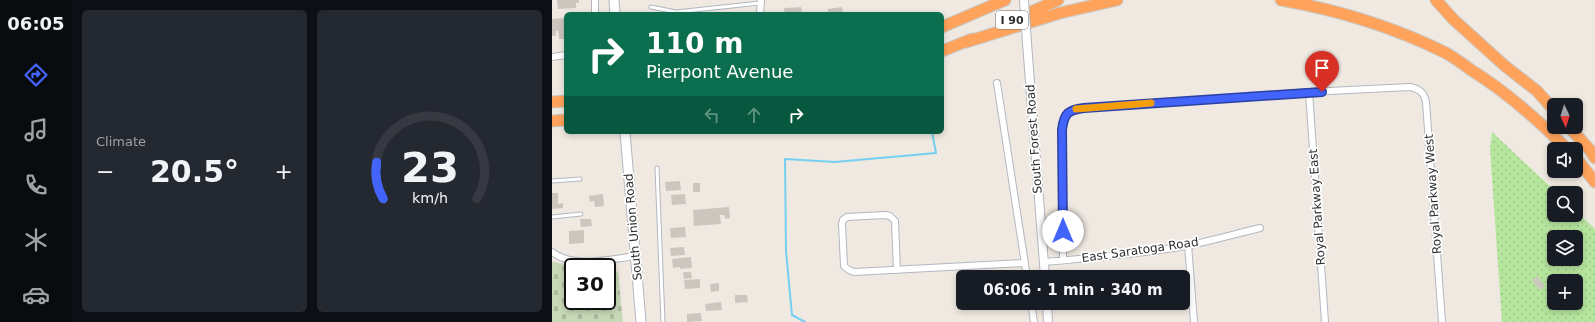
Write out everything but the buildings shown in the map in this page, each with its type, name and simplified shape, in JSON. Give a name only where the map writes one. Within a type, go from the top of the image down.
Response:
[{"type":"highway","points":[[988,7],[999,0]]},
{"type":"highway","name":"I 90","points":[[944,26],[1005,0]]},
{"type":"highway","name":"I 90","points":[[944,50],[966,42],[1058,0]]},
{"type":"highway","points":[[966,42],[1060,13],[1117,0]]},
{"type":"highway","points":[[1281,0],[1310,5],[1354,16],[1397,32],[1447,54],[1489,81],[1539,120],[1561,142]]},
{"type":"highway","points":[[1436,0],[1453,19],[1505,66],[1537,91],[1547,102]]},
{"type":"highway","points":[[552,102],[564,101]]},
{"type":"highway","points":[[552,121],[564,120]]},
{"type":"highway","points":[[1575,134],[1595,158]]},
{"type":"highway","points":[[1583,167],[1595,182]]},
{"type":"main road","points":[[614,0],[615,12]]},
{"type":"main road","name":"South Union Road","points":[[625,134],[641,322]]},
{"type":"street","points":[[595,0],[595,12]]},
{"type":"street","name":"South Forest Road","points":[[1024,0],[1045,270]]},
{"type":"street","points":[[760,12],[761,1]]},
{"type":"street","points":[[552,57],[564,55]]},
{"type":"street","name":"South Forest Road","points":[[997,83],[1026,270]]},
{"type":"street","name":"Royal Parkway West","points":[[1063,260],[1062,130],[1063,120],[1068,113],[1074,109],[1309,92],[1417,88],[1425,96],[1426,102],[1442,322]]},
{"type":"street","name":"Royal Parkway East","points":[[1309,92],[1325,322]]},
{"type":"street","points":[[897,270],[895,221],[890,216],[847,217],[843,220],[844,266],[854,272],[897,270],[1025,262]]},
{"type":"street","name":"East Saratoga Road","points":[[1044,262],[1112,256],[1188,245],[1260,228]]},
{"type":"street","points":[[1188,245],[1194,322]]},
{"type":"street","points":[[552,252],[558,257],[580,262],[636,256]]},
{"type":"street","points":[[1032,310],[1034,322]]},
{"type":"street","points":[[1047,310],[1048,322]]},
{"type":"lane","points":[[683,12],[761,1]]},
{"type":"lane","points":[[651,7],[672,12]]},
{"type":"lane","name":"South Union Road","points":[[657,168],[663,322]]},
{"type":"lane","points":[[552,181],[580,178]]},
{"type":"lane","points":[[552,217],[581,214]]},
{"type":"green space","points":[[1492,132],[1550,186],[1547,186],[1547,222],[1583,222],[1583,218],[1595,229],[1595,322],[1502,322],[1490,149]]},
{"type":"green space","points":[[552,262],[564,264],[564,310],[616,310],[616,272],[618,272],[623,322],[552,322]]},
{"type":"waterway","points":[[805,322],[792,315],[786,251],[785,159],[835,162],[936,153],[932,134]]},
{"type":"slow traffic","points":[[1076,109],[1151,103]]},
{"type":"route","points":[[1063,231],[1062,130],[1063,120],[1068,113],[1074,109],[1322,92]]}]
